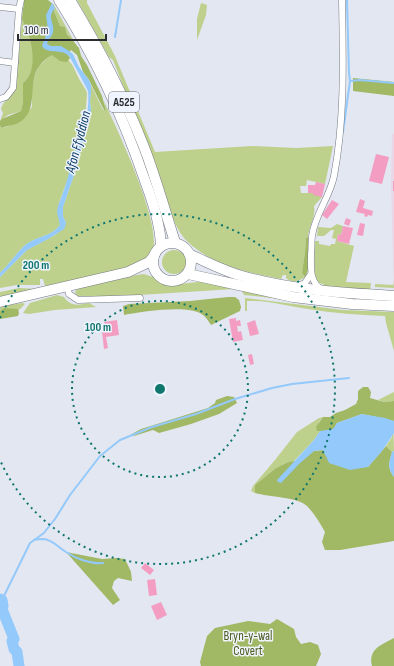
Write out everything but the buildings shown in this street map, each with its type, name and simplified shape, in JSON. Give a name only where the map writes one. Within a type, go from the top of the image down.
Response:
[{"type":"main road","name":"A525","points":[[59,0],[101,75],[127,132],[154,206],[161,233],[161,246]]},
{"type":"main road","name":"A525","points":[[70,0],[86,26],[144,147],[175,242]]},
{"type":"main road","points":[[128,272],[149,262],[161,246],[175,242],[185,247],[191,255],[191,268],[188,274],[178,280],[167,281],[155,270],[153,264],[154,256]]},
{"type":"main road","points":[[191,255],[242,276],[296,287],[324,291],[394,296]]},
{"type":"main road","points":[[0,302],[128,272],[155,270]]},
{"type":"main road","points":[[188,274],[300,298],[352,304],[394,306]]},
{"type":"street","points":[[0,100],[10,93],[13,88],[14,63],[21,0]]},
{"type":"street","points":[[324,291],[317,286],[311,274],[312,236],[315,221],[330,191],[334,178],[338,151],[343,57],[342,0]]},
{"type":"street","points":[[0,7],[19,9]]},
{"type":"street","points":[[0,61],[14,63]]},
{"type":"street","points":[[296,287],[304,283],[311,274]]},
{"type":"street","points":[[67,286],[70,294],[78,300],[140,298]]},
{"type":"shaded area","points":[[392,133],[394,134],[394,294],[391,185]]},
{"type":"green space","points":[[24,0],[48,0],[54,5],[54,11],[60,26],[65,27],[67,34],[79,48],[81,56],[102,96],[106,110],[104,110],[89,80],[83,72],[77,55],[71,50],[68,55],[70,58],[67,62],[60,61],[52,55],[40,65],[34,80],[30,110],[26,117],[16,124],[2,128],[0,126],[0,121],[2,119],[21,111],[23,102],[23,83],[30,73],[32,66],[33,60],[31,46],[22,19]]},
{"type":"green space","points":[[77,0],[87,0],[87,3],[115,56],[155,152],[252,146],[296,148],[333,146],[325,184],[307,180],[306,186],[300,186],[301,193],[313,193],[322,197],[314,206],[313,218],[308,237],[306,238],[302,273],[305,277],[298,281],[291,281],[286,278],[286,275],[283,275],[281,279],[232,267],[208,257],[182,236],[174,221],[163,187],[113,60],[109,57]]},
{"type":"green space","points":[[201,3],[207,5],[206,15],[197,40],[197,19]]},
{"type":"green space","points":[[54,5],[76,45],[65,27],[60,26],[54,11]]},
{"type":"green space","points":[[22,20],[33,52],[32,69],[23,83],[23,102],[21,111],[8,115],[0,121],[3,113],[1,109],[2,106],[16,88]]},
{"type":"green space","points":[[51,55],[64,57],[71,63],[86,90],[86,109],[81,111],[80,114],[86,115],[85,122],[79,137],[72,167],[58,206],[60,225],[49,234],[28,243],[0,273],[0,126],[2,128],[19,123],[32,107],[32,87],[35,75],[39,66]]},
{"type":"green space","points":[[353,78],[394,82],[394,96],[353,91]]},
{"type":"green space","points":[[91,85],[103,110],[106,110],[104,101],[128,155],[147,204],[154,245],[150,256],[142,261],[116,270],[84,278],[45,286],[43,279],[40,279],[40,285],[17,285],[0,288],[0,277],[27,250],[55,235],[66,223],[63,216],[63,207],[88,126],[91,111]]},
{"type":"green space","points":[[337,224],[343,226],[341,235],[338,234],[337,241],[354,246],[346,282],[371,283],[370,291],[349,290],[333,287],[320,283],[316,279],[314,260],[315,241],[319,241],[319,244],[330,246],[331,244],[335,244],[336,239],[332,238],[334,230],[331,230],[324,236],[317,236],[318,227],[331,228]]},
{"type":"green space","points":[[308,237],[309,264],[305,277],[302,273],[306,238]]},
{"type":"green space","points":[[174,250],[179,251],[185,257],[185,267],[179,273],[174,274],[169,273],[163,267],[162,262],[163,257],[169,251]]},
{"type":"green space","points":[[144,274],[171,285],[207,281],[281,299],[244,295],[242,291],[234,289],[124,296],[78,296],[75,293],[76,290],[86,286]]},
{"type":"green space","points":[[393,280],[394,288],[375,287],[375,284],[393,285]]},
{"type":"green space","points":[[19,288],[39,289],[0,298],[0,292]]},
{"type":"green space","points":[[57,295],[64,297],[72,304],[78,305],[89,303],[96,307],[55,310],[29,314],[23,313],[30,303]]},
{"type":"green space","points":[[235,297],[239,300],[241,307],[240,311],[211,325],[203,315],[187,310],[177,309],[124,315],[123,306],[129,304],[190,301]]},
{"type":"green space","points":[[245,298],[343,310],[394,312],[394,351],[385,316],[327,312],[270,302],[255,301],[247,301],[247,311],[245,311]]},
{"type":"green space","points":[[25,304],[19,310],[4,308],[0,311],[0,306]]},
{"type":"green space","points":[[4,308],[18,309],[18,316],[0,319],[0,311]]},
{"type":"green space","points":[[363,387],[368,387],[371,392],[370,398],[384,402],[394,401],[394,421],[362,414],[337,423],[334,429],[317,431],[316,427],[323,417],[330,417],[356,404],[358,399],[358,391]]},
{"type":"green space","points":[[394,392],[394,401],[384,402],[378,400]]},
{"type":"green space","points":[[227,396],[234,397],[237,403],[219,414],[159,433],[153,430],[134,436],[130,435],[141,429],[208,408],[215,403],[216,400]]},
{"type":"green space","points":[[323,417],[319,422],[317,431],[320,431],[314,440],[294,461],[276,468],[255,485],[255,493],[251,491],[253,486],[297,432]]},
{"type":"green space","points":[[393,421],[394,451],[392,452],[386,446],[392,437]]},
{"type":"green space","points":[[386,446],[392,452],[389,465],[394,477],[394,541],[340,550],[325,550],[322,542],[325,532],[307,506],[303,503],[290,499],[255,493],[255,485],[276,468],[289,462],[300,460],[314,451],[323,450],[328,459],[368,467]]},
{"type":"green space","points":[[66,552],[102,559],[125,559],[131,572],[132,581],[118,578],[114,581],[112,588],[120,600],[113,605]]},
{"type":"green space","name":"Bryn-y-wal Covert","points":[[277,619],[294,629],[296,637],[301,644],[310,642],[318,645],[321,654],[316,666],[201,666],[200,662],[207,636],[215,628],[248,621],[270,624]]},
{"type":"green space","points":[[394,638],[394,666],[372,666],[372,655],[377,648]]},
{"type":"water","points":[[52,3],[55,8],[51,15],[53,32],[47,44],[51,46],[61,46],[73,54],[79,67],[91,85],[91,111],[74,175],[63,207],[63,216],[66,223],[64,229],[27,250],[0,277],[0,273],[24,246],[57,229],[60,225],[57,212],[58,206],[65,189],[79,136],[87,114],[88,91],[69,56],[63,52],[44,49],[42,46],[48,30],[46,15]]},
{"type":"water","points":[[362,414],[394,421],[394,433],[382,451],[368,467],[350,470],[329,463],[323,450],[314,451],[281,483],[278,482],[277,480],[314,440],[320,431],[333,429],[337,423]]},
{"type":"water","points":[[394,451],[394,477],[389,465],[392,452]]},
{"type":"waterway","points":[[115,37],[121,0]]},
{"type":"waterway","points":[[347,0],[350,81],[360,80],[394,83]]},
{"type":"waterway","points":[[343,132],[350,81]]},
{"type":"waterway","points":[[2,600],[30,543],[44,533],[70,495],[100,456],[120,440],[152,427],[196,414],[235,399],[272,388],[292,384],[349,378]]},
{"type":"waterway","points":[[34,540],[47,540],[53,542],[70,555],[79,559],[94,563],[103,563]]},
{"type":"waterway","name":"Afon Ffyddion","points":[[0,599],[2,600],[2,609],[14,639],[12,641],[14,649],[17,652],[19,666]]}]
